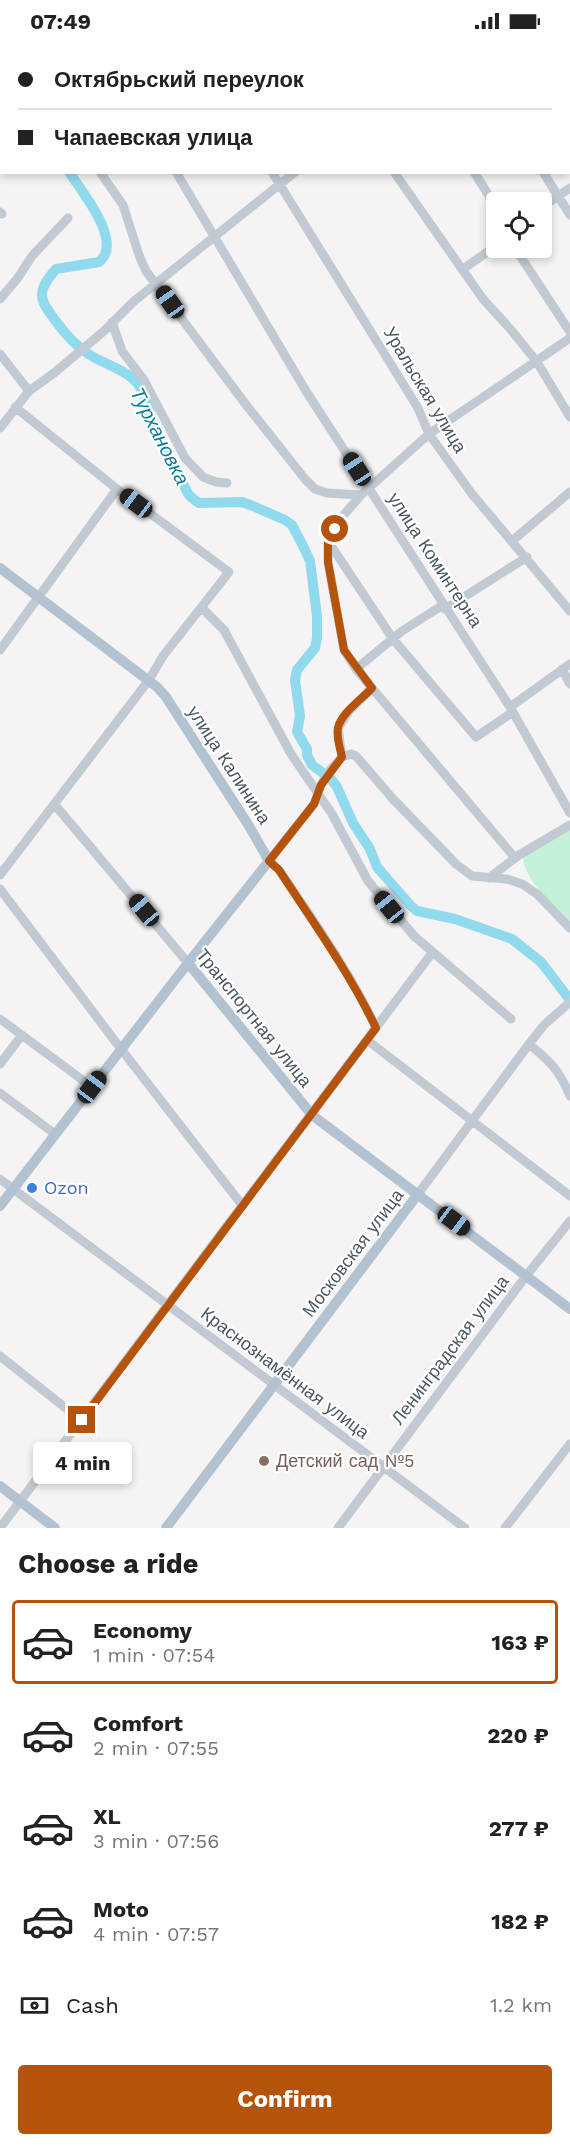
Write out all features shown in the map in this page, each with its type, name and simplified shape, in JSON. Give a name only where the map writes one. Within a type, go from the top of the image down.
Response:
[{"type":"main road","name":"улица Калинина","points":[[0,568],[149,680],[165,698],[249,826],[269,861]]},
{"type":"main road","points":[[0,1206],[269,861]]},
{"type":"main road","name":"Транспортная улица","points":[[188,963],[312,1115],[570,1309]]},
{"type":"main road","name":"Московская улица","points":[[166,1528],[418,1194]]},
{"type":"main road","points":[[0,1486],[55,1528]]},
{"type":"street","points":[[101,174],[123,205],[146,271],[247,406],[315,489],[327,493],[361,495]]},
{"type":"street","name":"улица Коминтерна","points":[[177,174],[306,391],[512,710],[570,813]]},
{"type":"street","name":"Уральская улица","points":[[273,174],[417,408],[429,434],[472,495],[527,557],[570,611]]},
{"type":"street","points":[[0,428],[29,391],[54,373],[157,283],[292,174]]},
{"type":"street","points":[[395,174],[483,299],[537,362],[570,417]]},
{"type":"street","points":[[475,174],[487,192]]},
{"type":"street","points":[[544,174],[570,216]]},
{"type":"street","points":[[552,201],[570,188]]},
{"type":"street","points":[[0,299],[32,256],[68,218]]},
{"type":"street","points":[[463,269],[486,253]]},
{"type":"street","points":[[522,258],[570,332]]},
{"type":"street","points":[[112,322],[122,351],[144,380],[185,458],[203,477],[227,483]]},
{"type":"street","points":[[515,858],[356,669],[344,650],[328,562],[328,541],[342,518],[361,495],[429,434],[570,338]]},
{"type":"street","points":[[0,354],[29,391]]},
{"type":"street","points":[[0,875],[149,680],[163,656],[229,572],[117,489],[15,407]]},
{"type":"street","points":[[0,650],[117,489]]},
{"type":"street","points":[[512,541],[570,492]]},
{"type":"street","points":[[328,541],[393,639],[476,737],[566,667],[570,684]]},
{"type":"street","points":[[356,669],[393,639],[527,557]]},
{"type":"street","points":[[202,608],[224,630],[291,754],[318,792],[368,881],[400,921],[432,952],[511,1019]]},
{"type":"street","points":[[342,757],[338,728],[349,711],[372,688]]},
{"type":"street","points":[[269,861],[314,804],[330,771],[342,757],[351,753],[456,864],[471,876],[507,879],[522,884],[537,894],[570,928]]},
{"type":"street","name":"Транспортная улица","points":[[55,805],[188,963]]},
{"type":"street","points":[[489,878],[515,858],[570,825]]},
{"type":"street","name":"улица Калинина","points":[[269,861],[279,870],[342,963],[376,1028]]},
{"type":"street","points":[[0,889],[242,1204]]},
{"type":"street","points":[[0,1528],[242,1204],[312,1115],[432,952]]},
{"type":"street","name":"Московская улица","points":[[418,1194],[529,1044],[544,1025],[566,1004]]},
{"type":"street","points":[[0,1019],[92,1087]]},
{"type":"street","points":[[0,1064],[22,1035]]},
{"type":"street","points":[[367,1040],[570,1196]]},
{"type":"street","points":[[529,1044],[561,1074],[570,1096]]},
{"type":"street","points":[[0,1093],[56,1134]]},
{"type":"street","name":"Краснознамённая улица","points":[[0,1179],[465,1528]]},
{"type":"street","name":"Ленинградская улица","points":[[338,1528],[526,1276],[570,1221]]},
{"type":"street","points":[[0,1356],[82,1420]]},
{"type":"street","points":[[505,1528],[570,1444]]},
{"type":"green space","points":[[570,830],[570,921],[534,884],[525,867],[523,857]]},
{"type":"waterway","name":"Турхановка","points":[[70,174],[91,204],[104,230],[107,242],[105,253],[99,262],[56,269],[43,289],[45,306],[80,348],[136,381],[145,398],[159,439],[189,495],[199,503],[242,502],[285,520],[292,525],[310,561],[317,616],[317,638],[315,648],[297,670],[295,680],[300,716],[297,732],[307,749],[312,765],[331,779],[337,787],[377,867],[411,906],[417,911],[455,919],[512,939],[541,962],[570,1000]]},
{"type":"place","name":"Ozon","points":[[32,1188]]},
{"type":"place","name":"Детский сад №5","points":[[264,1461]]},
{"type":"route","points":[[82,1420],[376,1028],[342,963],[279,870],[269,861],[314,804],[321,785],[342,757],[338,739],[338,728],[341,721],[372,688],[344,650],[328,562],[328,541],[335,529]]}]
